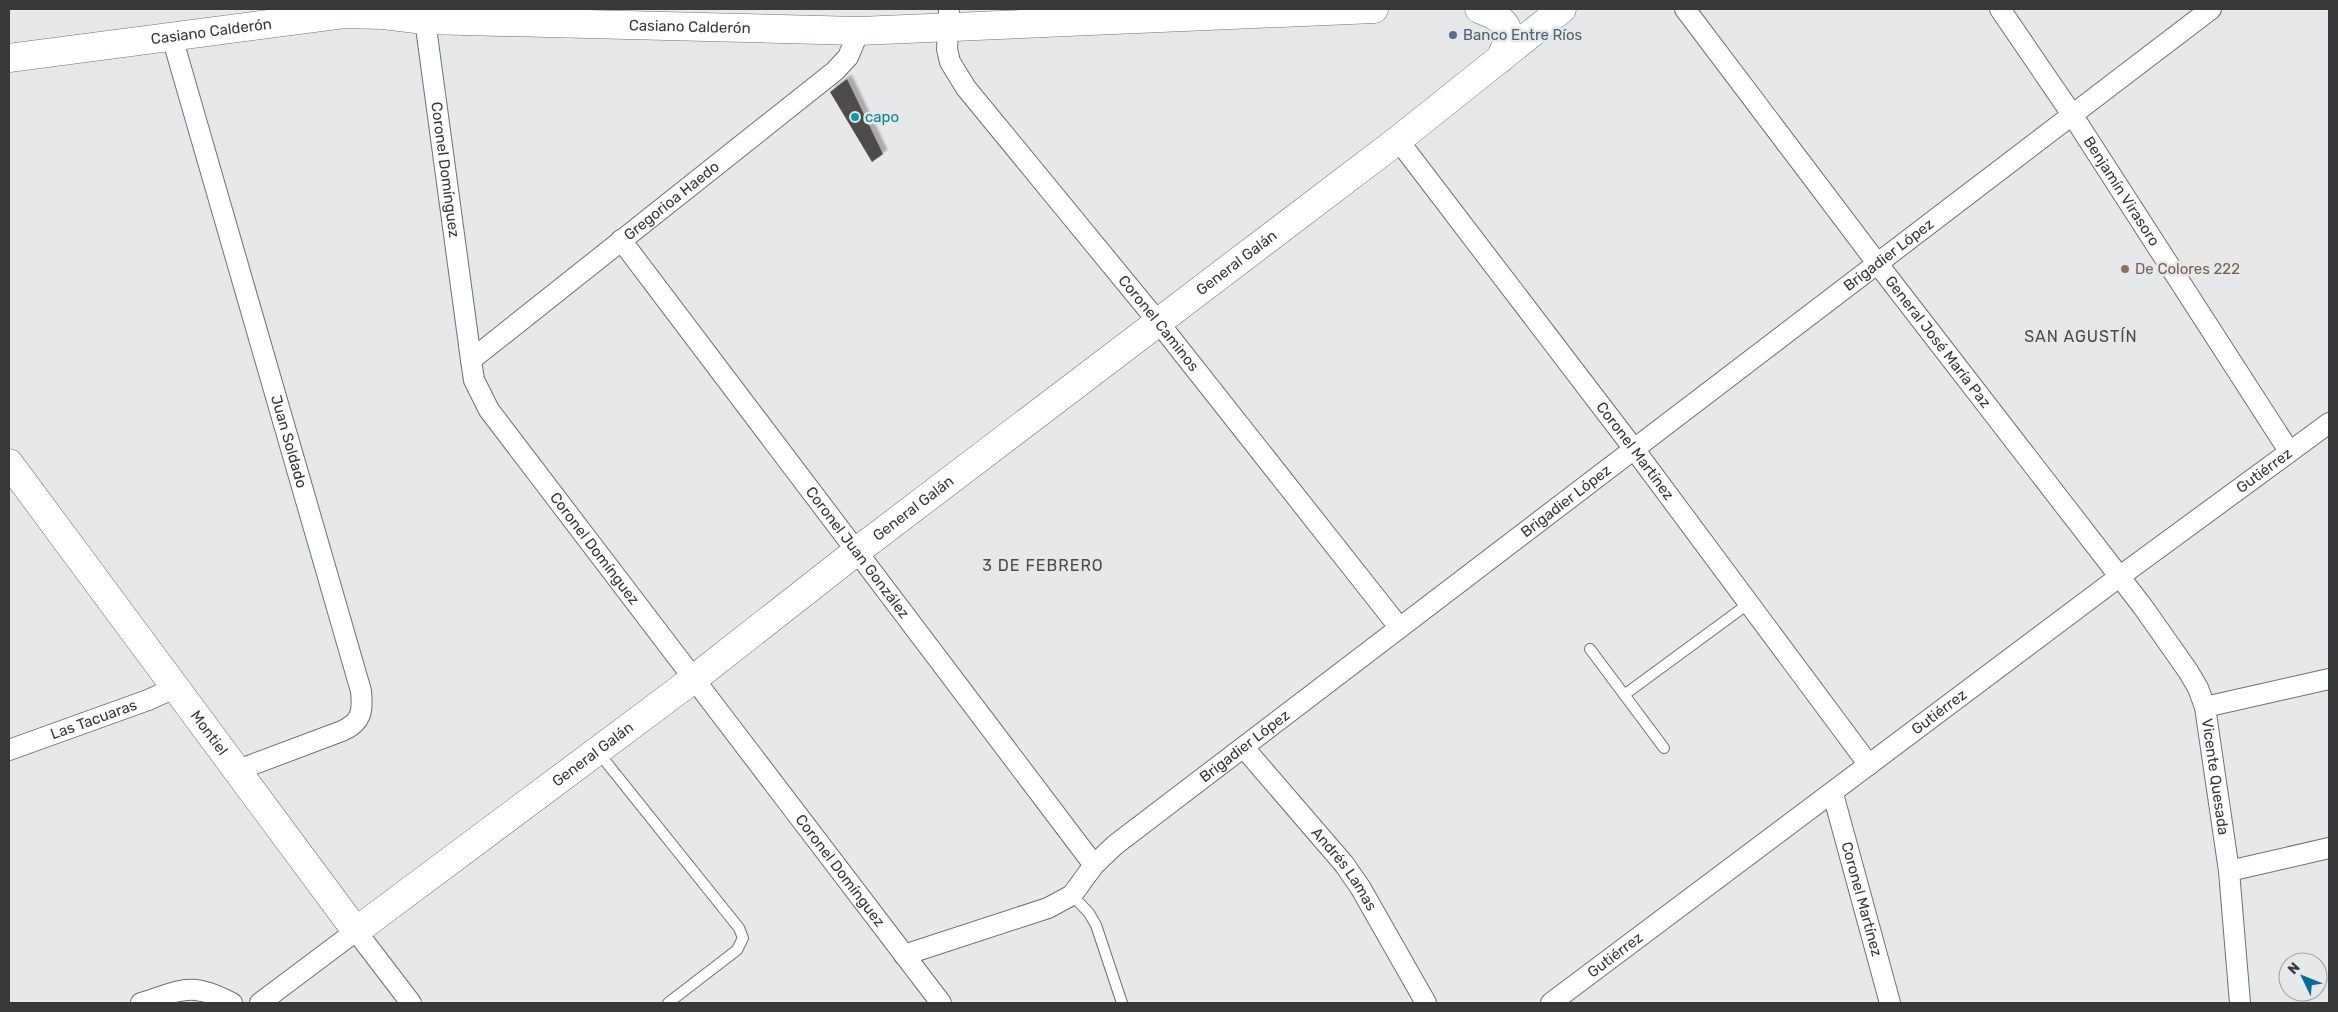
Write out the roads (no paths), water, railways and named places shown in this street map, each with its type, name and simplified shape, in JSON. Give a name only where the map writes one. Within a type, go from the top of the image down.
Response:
[{"type":"street","name":"Casiano Calderón","points":[[9,58],[344,14],[859,31],[949,18],[1374,9]]},
{"type":"street","points":[[1479,9],[1492,14],[1507,25],[1509,34],[1500,59]]},
{"type":"street","name":"General Galán","points":[[260,1003],[597,752],[1159,323],[1398,140],[1562,9]]},
{"type":"street","name":"General José María Paz","points":[[1685,9],[1877,263],[2119,577]]},
{"type":"street","name":"Benjamín Virasoro","points":[[2000,9],[2073,116],[2289,451]]},
{"type":"street","name":"Brigadier López","points":[[904,955],[1048,908],[1072,895],[1094,865],[1115,846],[1245,749],[1399,627],[2073,116],[2211,9]]},
{"type":"street","name":"Coronel Domínguez","points":[[409,15],[471,360],[477,387],[489,410],[941,1003]]},
{"type":"street","name":"Coronel Caminos","points":[[949,18],[947,48],[950,62],[966,88],[1159,323],[1399,627]]},
{"type":"street","name":"Gregorioa Haedo","points":[[471,360],[835,71],[848,57],[859,31]]},
{"type":"street","name":"Juan Soldado","points":[[172,37],[362,700],[360,717],[352,726],[238,770]]},
{"type":"street","name":"Coronel Martínez","points":[[1398,140],[1634,449],[1869,765]]},
{"type":"street","name":"Coronel Juan González","points":[[621,240],[1094,865]]},
{"type":"street","name":"Gutiérrez","points":[[1551,1003],[1833,794],[2119,577],[2329,423]]},
{"type":"street","name":"Montiel","points":[[9,463],[411,1003]]},
{"type":"street","name":"Vicente Quesada","points":[[2119,577],[2143,607],[2188,671],[2198,688],[2205,707],[2229,871],[2240,1003]]},
{"type":"street","points":[[2205,707],[2329,679]]},
{"type":"street","name":"Las Tacuaras","points":[[9,750],[148,700],[177,687]]},
{"type":"street","name":"Andrés Lamas","points":[[1245,749],[1344,864],[1360,887],[1426,1003]]},
{"type":"street","name":"Coronel Martínez","points":[[1833,794],[1890,1003]]},
{"type":"street","points":[[2229,871],[2329,848]]},
{"type":"street","points":[[141,1003],[194,988],[208,991],[232,1003]]},
{"type":"lane","points":[[1624,695],[1748,604]]},
{"type":"lane","points":[[1590,649],[1664,748]]},
{"type":"lane","points":[[597,752],[740,928],[743,938],[737,950],[668,1003]]},
{"type":"lane","points":[[1072,895],[1089,913],[1096,925],[1122,1003]]},
{"type":"place","name":"Banco Entre Ríos","points":[[1453,35]]},
{"type":"place","name":"capo","points":[[855,117]]},
{"type":"place","name":"De Colores 222","points":[[2125,269]]},
{"type":"district","name":"SAN AGUSTÍN","points":[[2081,336]]},
{"type":"district","name":"3 DE FEBRERO","points":[[1043,565]]}]
